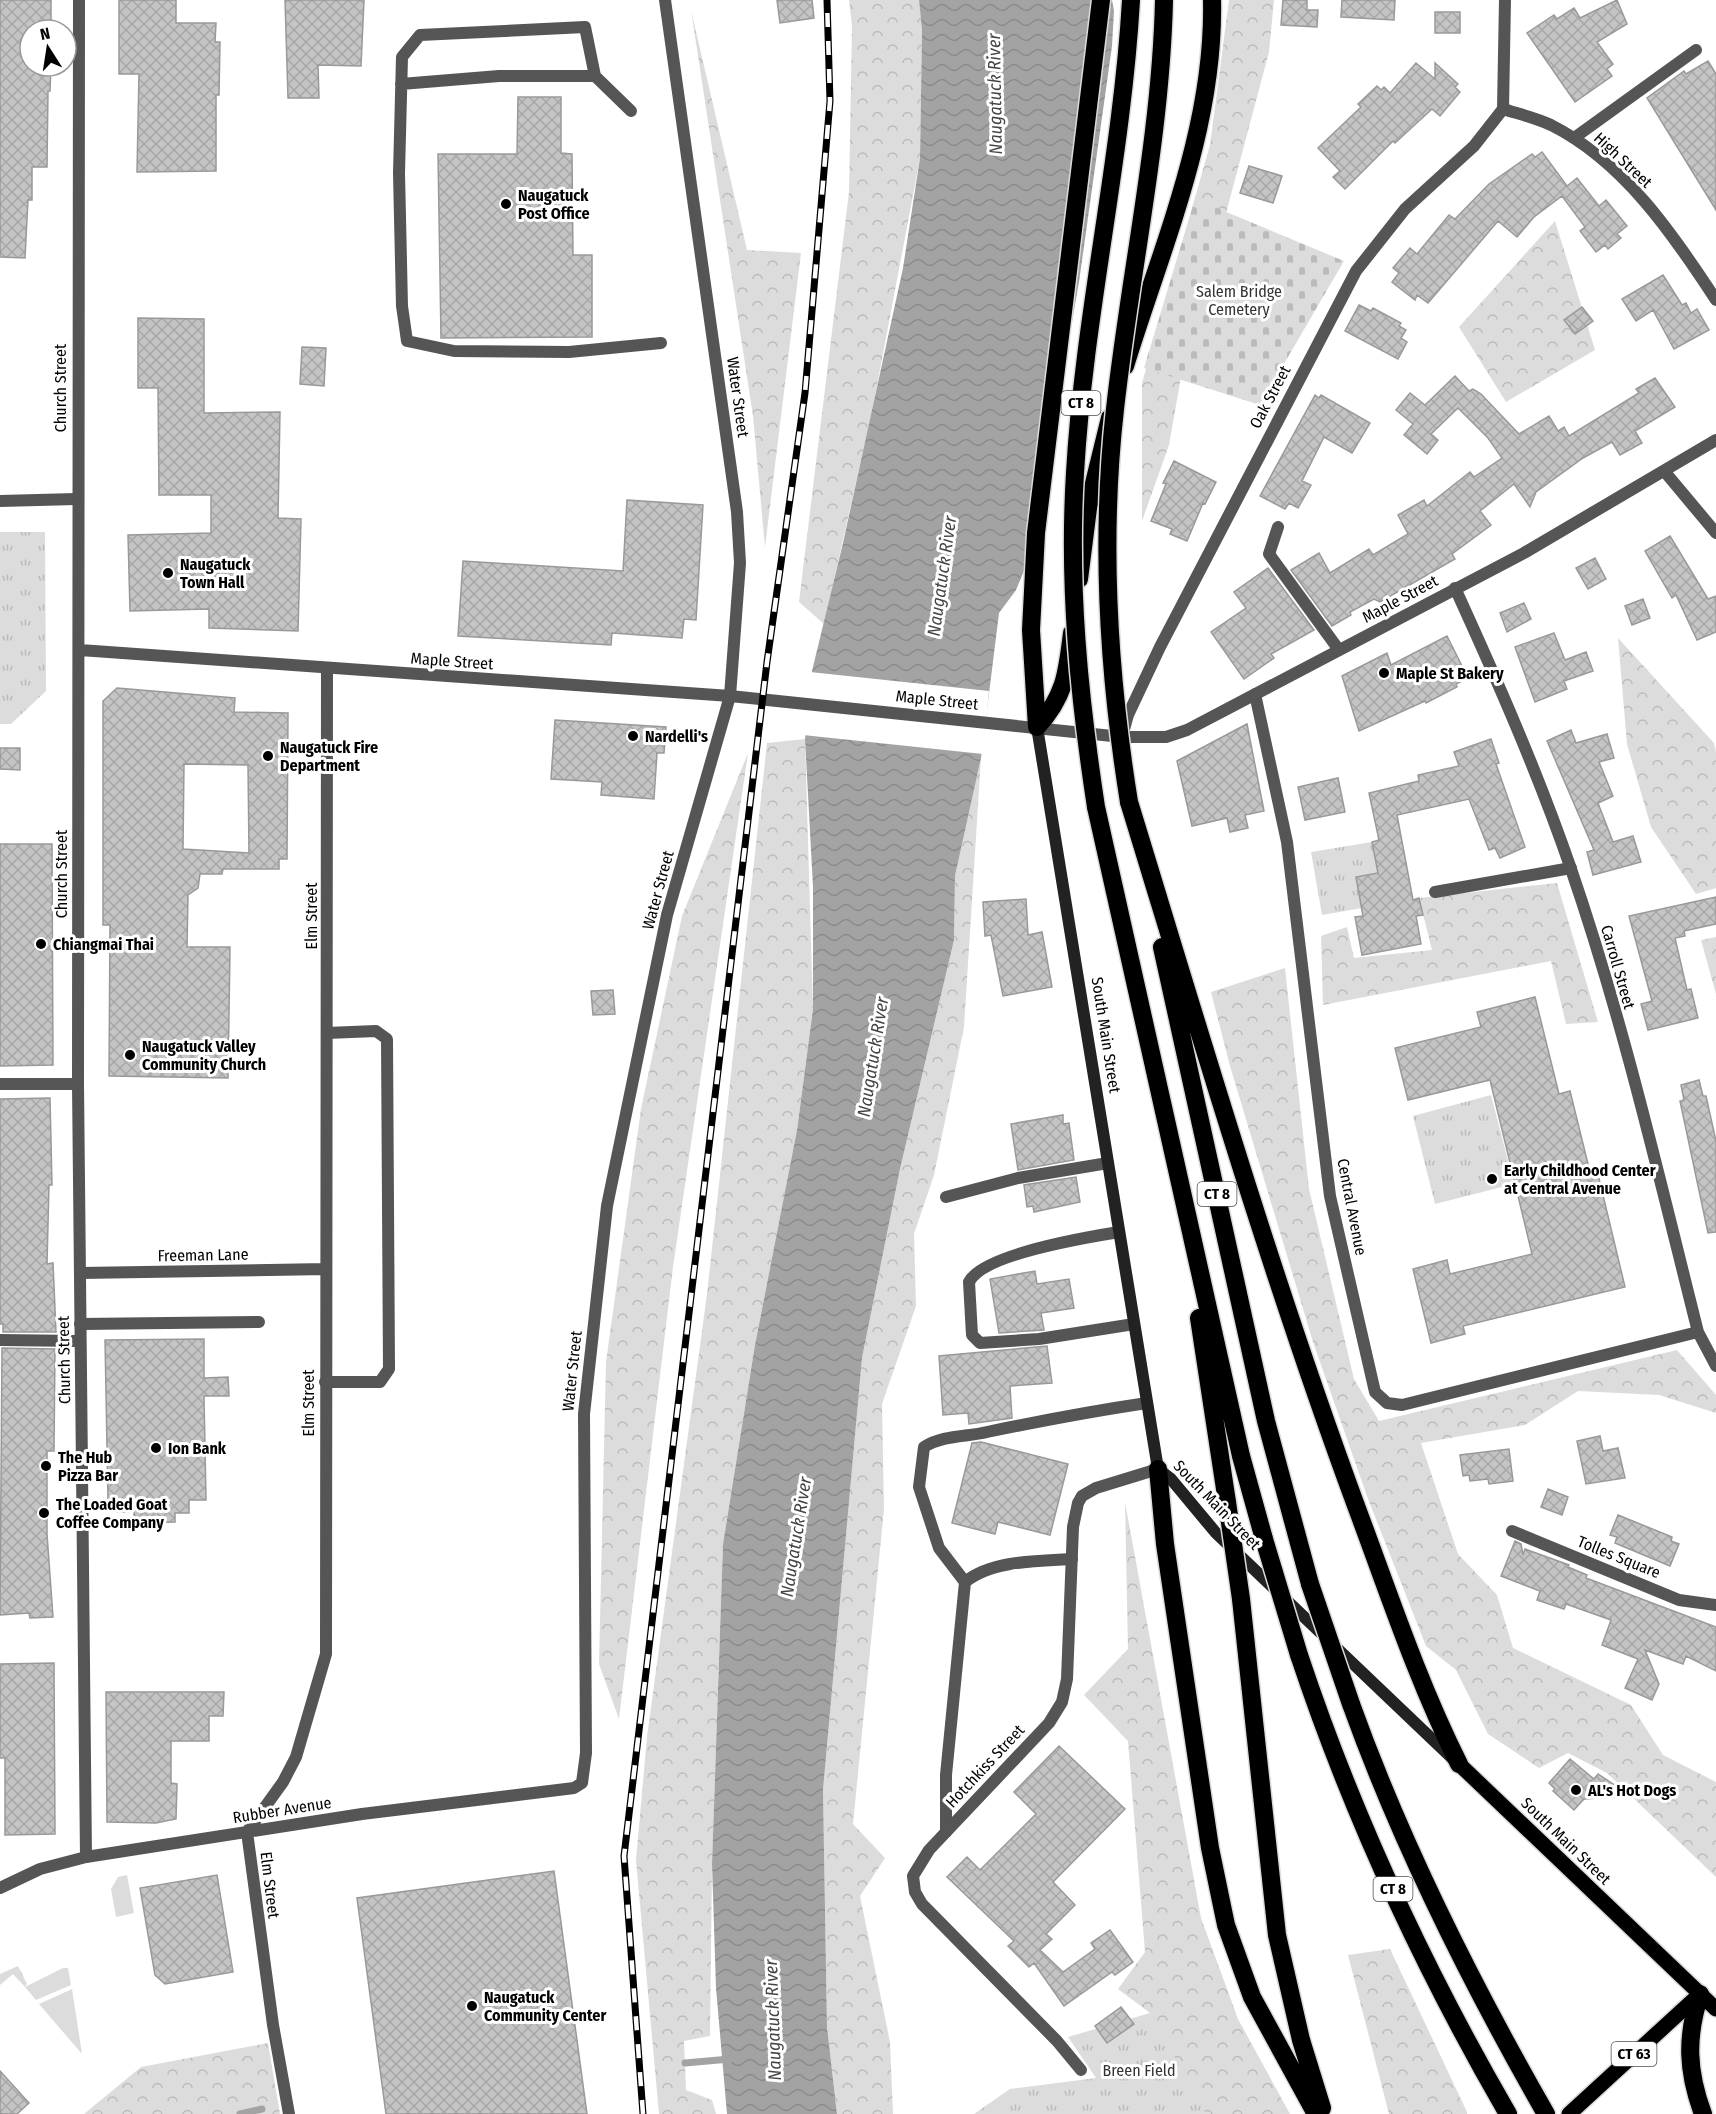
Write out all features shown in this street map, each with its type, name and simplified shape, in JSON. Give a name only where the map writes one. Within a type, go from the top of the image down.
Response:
[{"type":"highway","points":[[1037,727],[1032,597],[1042,472],[1101,0]]},
{"type":"highway","name":"CT 8","points":[[1131,0],[1125,80],[1082,394],[1075,474],[1074,634],[1082,714],[1096,807],[1241,1456],[1299,1655],[1337,1756],[1398,1902],[1460,2027],[1508,2114]]},
{"type":"highway","name":"CT 8","points":[[1164,0],[1157,94],[1115,410],[1108,486],[1106,566],[1109,646],[1117,726],[1129,802],[1266,1421],[1311,1584],[1351,1704],[1390,1801],[1447,1929],[1546,2114]]},
{"type":"highway","points":[[1037,727],[1053,711],[1064,688],[1088,508],[1101,450],[1197,137],[1211,51],[1212,0]]},
{"type":"highway","points":[[1129,802],[1264,1242],[1328,1428],[1418,1671],[1436,1718],[1459,1764]]},
{"type":"highway","points":[[1190,1227],[1207,1378],[1240,1599],[1277,1935],[1301,2040],[1323,2114]]},
{"type":"highway","points":[[1158,1470],[1165,1544],[1208,1837],[1226,1925],[1252,1997],[1316,2114]]},
{"type":"highway","points":[[1700,1994],[1688,2042],[1689,2067],[1703,2114]]},
{"type":"highway","points":[[1714,2114],[1716,2106]]},
{"type":"main road","name":"South Main Street","points":[[1037,727],[1158,1470],[1171,1479],[1216,1533],[1716,2009]]},
{"type":"main road","name":"CT 63","points":[[1569,2114],[1700,1994]]},
{"type":"street","name":"Church Street","points":[[79,0],[76,499],[80,650],[78,1084],[86,1857]]},
{"type":"street","name":"Water Street","points":[[574,1788],[582,1783],[586,1753],[584,1414],[607,1206],[667,915],[730,696],[740,563],[737,512],[665,0]]},
{"type":"street","points":[[1503,109],[1505,0]]},
{"type":"street","points":[[631,111],[595,76],[585,27],[420,35],[402,57],[400,217],[402,306],[407,341],[454,351],[569,352],[662,343]]},
{"type":"street","points":[[1574,138],[1696,50]]},
{"type":"street","points":[[401,84],[499,76],[595,76]]},
{"type":"street","name":"High Street","points":[[1503,109],[1550,124],[1598,155],[1638,194],[1676,242],[1716,300]]},
{"type":"street","name":"Oak Street","points":[[1122,737],[1128,715],[1160,647],[1356,271],[1405,209],[1474,146],[1503,109]]},
{"type":"street","name":"Maple Street","points":[[80,650],[730,696],[1122,737],[1166,737],[1178,734],[1542,543],[1716,440]]},
{"type":"street","points":[[1665,472],[1716,533]]},
{"type":"street","points":[[0,501],[76,499]]},
{"type":"street","points":[[1278,527],[1269,554],[1339,650]]},
{"type":"street","name":"Carroll Street","points":[[1455,588],[1498,685],[1571,868],[1604,972],[1698,1332],[1716,1366]]},
{"type":"street","name":"Elm Street","points":[[289,2114],[271,2014],[247,1832],[283,1782],[296,1757],[326,1654],[327,669]]},
{"type":"street","name":"Central Avenue","points":[[1255,694],[1287,842],[1330,1196],[1375,1392],[1387,1403],[1402,1405],[1698,1332]]},
{"type":"street","points":[[1435,892],[1571,868]]},
{"type":"street","points":[[325,1382],[380,1382],[389,1369],[387,1040],[376,1031],[327,1033]]},
{"type":"street","points":[[0,1084],[78,1084]]},
{"type":"street","points":[[946,1197],[1018,1178],[1108,1162]]},
{"type":"street","points":[[1119,1232],[1050,1244],[979,1270],[969,1282],[972,1335],[980,1343],[1009,1342],[1134,1324]]},
{"type":"street","name":"Freeman Lane","points":[[80,1273],[326,1269]]},
{"type":"street","points":[[80,1324],[259,1322]]},
{"type":"street","points":[[0,1340],[80,1341]]},
{"type":"street","points":[[946,1832],[946,1775],[965,1582],[939,1548],[919,1487],[924,1447],[935,1440],[985,1433],[1048,1418],[1147,1403]]},
{"type":"street","name":"Hotchkiss Street","points":[[1081,2070],[1057,2041],[922,1904],[915,1892],[913,1876],[918,1864],[1049,1723],[1062,1702],[1070,1653],[1075,1509],[1082,1496],[1103,1486],[1158,1470]]},
{"type":"street","name":"Tolles Square","points":[[1512,1531],[1679,1600],[1716,1605]]},
{"type":"street","points":[[965,1582],[978,1572],[1033,1561],[1072,1559]]},
{"type":"street","name":"Rubber Avenue","points":[[0,1888],[40,1869],[86,1857],[362,1814],[574,1788]]},
{"type":"green space","points":[[849,0],[919,0],[922,30],[920,158],[872,412],[824,624],[799,602],[849,192],[852,26]]},
{"type":"green space","points":[[1229,0],[1274,0],[1269,52],[1184,360],[1169,445],[1142,521],[1142,383],[1210,145]]},
{"type":"green space","points":[[691,10],[747,250],[801,253],[765,547],[753,416]]},
{"type":"green space","name":"Salem Bridge Cemetery","points":[[1195,199],[1344,261],[1260,405],[1144,368]]},
{"type":"green space","points":[[1555,221],[1595,350],[1506,402],[1459,327]]},
{"type":"green space","points":[[0,532],[45,532],[46,691],[11,724],[0,724]]},
{"type":"green space","points":[[1618,638],[1714,743],[1716,752],[1716,888],[1696,894],[1651,827],[1627,744]]},
{"type":"green space","points":[[805,739],[813,1009],[797,1130],[755,1345],[723,1544],[712,1864],[710,2036],[684,2041],[686,2090],[712,2100],[716,2114],[659,2114],[636,1860],[647,1737],[707,1294],[767,743]]},
{"type":"green space","points":[[748,753],[673,1267],[619,1719],[599,1664],[606,1362],[641,1109],[682,916]]},
{"type":"green space","points":[[981,758],[964,1027],[934,1175],[914,1234],[916,1306],[882,1404],[884,1509],[853,1824],[885,1858],[860,1896],[890,2042],[893,2114],[837,2114],[827,2027],[823,1790],[862,1358],[900,1169],[954,940],[955,876]]},
{"type":"green space","points":[[1372,842],[1378,873],[1356,877],[1362,908],[1322,915],[1311,852]]},
{"type":"green space","points":[[1557,883],[1598,1022],[1566,1024],[1551,961],[1323,1005],[1321,936],[1347,927],[1354,958],[1432,950],[1419,898]]},
{"type":"green space","points":[[1716,937],[1716,994],[1701,940]]},
{"type":"green space","points":[[1285,968],[1309,1189],[1354,1379],[1379,1421],[1677,1350],[1716,1395],[1716,1413],[1659,1395],[1578,1391],[1525,1425],[1421,1443],[1458,1554],[1497,1595],[1513,1648],[1631,1705],[1663,1755],[1716,1782],[1716,1877],[1607,1773],[1568,1753],[1539,1768],[1488,1734],[1456,1670],[1426,1646],[1368,1499],[1313,1342],[1230,1066],[1211,992]]},
{"type":"green space","points":[[1491,1095],[1514,1184],[1435,1204],[1413,1116]]},
{"type":"green space","points":[[1125,1502],[1201,1918],[1238,2019],[1290,2114],[1206,2114],[1150,2013],[1118,1989],[1145,1952],[1128,1741],[1084,1695],[1128,1649]]},
{"type":"green space","points":[[127,1875],[134,1913],[116,1917],[111,1889],[118,1877]]},
{"type":"green space","points":[[1390,1949],[1467,2114],[1389,2114],[1348,1955]]},
{"type":"green space","points":[[18,1966],[27,1984],[25,1987],[13,1974],[0,1985],[0,1974]]},
{"type":"green space","points":[[63,1968],[68,1968],[71,1985],[36,2000],[25,1987]]},
{"type":"green space","points":[[72,1989],[82,2054],[39,2004]]},
{"type":"green space","name":"Breen Field","points":[[1150,2013],[1218,2114],[974,2114],[1010,2089],[1096,2078],[1068,2037]]},
{"type":"green space","points":[[268,2043],[280,2114],[84,2114],[141,2067]]},
{"type":"water","name":"Naugatuck River","points":[[919,0],[1112,0],[1114,11],[1112,46],[1079,282],[1031,554],[1016,590],[999,613],[981,758],[955,876],[954,940],[900,1169],[862,1358],[823,1790],[827,2027],[837,2114],[727,2114],[716,1988],[712,1864],[723,1544],[755,1345],[797,1130],[813,1009],[813,887],[805,739],[812,671],[843,543],[903,268],[920,158],[922,30]]},
{"type":"pier","points":[[810,672],[989,691],[983,754],[803,735]]},
{"type":"building","points":[[0,0],[51,0],[51,18],[18,18],[18,78],[51,78],[50,91],[48,91],[47,167],[32,167],[32,200],[28,200],[25,258],[0,257]]},
{"type":"building","points":[[119,0],[176,0],[176,23],[216,23],[215,42],[220,42],[219,95],[216,95],[216,171],[137,172],[139,74],[119,74]]},
{"type":"building","points":[[285,0],[364,0],[361,66],[318,65],[319,98],[288,98]]},
{"type":"building","points":[[777,0],[812,0],[814,18],[780,23]]},
{"type":"building","points":[[1283,0],[1307,0],[1307,10],[1318,10],[1317,27],[1281,25]]},
{"type":"building","points":[[1342,0],[1395,0],[1394,20],[1341,17]]},
{"type":"building","points":[[1617,0],[1627,24],[1597,42],[1613,64],[1607,69],[1612,76],[1575,102],[1527,33],[1554,15],[1557,19],[1574,8],[1580,18]]},
{"type":"building","points":[[1435,12],[1460,12],[1460,33],[1435,33]]},
{"type":"building","points":[[1708,61],[1716,74],[1716,210],[1647,98],[1684,71],[1686,74]]},
{"type":"building","points":[[1416,63],[1435,79],[1435,63],[1458,84],[1455,87],[1460,92],[1440,116],[1432,109],[1395,143],[1393,141],[1345,189],[1333,177],[1340,171],[1318,148],[1361,107],[1358,104],[1377,86],[1381,90],[1384,87],[1390,93]]},
{"type":"building","name":"Naugatuck Post Office","points":[[518,97],[561,97],[561,153],[572,154],[573,255],[592,255],[592,337],[441,338],[438,154],[517,154]]},
{"type":"building","points":[[1542,152],[1567,186],[1577,178],[1599,206],[1606,200],[1627,226],[1617,234],[1621,238],[1608,249],[1605,245],[1596,252],[1580,231],[1585,227],[1562,196],[1534,217],[1517,237],[1498,221],[1428,303],[1417,295],[1415,300],[1392,282],[1399,273],[1393,268],[1410,248],[1417,254],[1449,215],[1455,219],[1489,184],[1532,154],[1535,157]]},
{"type":"building","points":[[1249,166],[1282,176],[1273,203],[1240,193]]},
{"type":"building","points":[[1663,275],[1682,305],[1686,303],[1691,313],[1697,309],[1709,330],[1674,349],[1653,310],[1636,321],[1622,299]]},
{"type":"building","points":[[1359,305],[1371,311],[1373,308],[1401,323],[1399,326],[1406,330],[1401,338],[1407,342],[1398,359],[1345,331]]},
{"type":"building","points":[[1582,307],[1593,321],[1575,334],[1564,320]]},
{"type":"building","points":[[138,318],[204,319],[204,413],[280,412],[278,518],[301,519],[298,631],[209,628],[209,609],[130,611],[128,535],[211,533],[211,495],[159,495],[158,388],[138,388]]},
{"type":"building","points":[[302,347],[326,348],[324,386],[300,384]]},
{"type":"building","points":[[1455,376],[1469,391],[1473,389],[1481,394],[1519,434],[1549,416],[1558,431],[1564,427],[1569,436],[1639,393],[1636,389],[1655,378],[1675,407],[1635,431],[1642,443],[1620,455],[1612,442],[1583,458],[1536,492],[1530,507],[1514,484],[1480,511],[1491,525],[1452,554],[1455,559],[1380,602],[1374,599],[1350,612],[1351,615],[1332,626],[1291,570],[1319,553],[1330,573],[1369,549],[1373,555],[1408,534],[1398,515],[1424,500],[1427,506],[1470,472],[1474,477],[1502,458],[1488,438],[1458,408],[1431,434],[1438,440],[1427,454],[1404,435],[1413,424],[1396,410],[1410,393],[1425,405]]},
{"type":"building","points":[[1315,395],[1319,398],[1321,395],[1370,423],[1352,453],[1324,437],[1302,481],[1311,485],[1298,508],[1289,503],[1285,509],[1260,496]]},
{"type":"building","points":[[1174,461],[1216,482],[1205,504],[1203,503],[1187,541],[1170,534],[1172,529],[1151,521],[1166,484],[1163,483]]},
{"type":"building","points":[[627,500],[703,505],[696,620],[684,619],[682,638],[612,633],[611,645],[458,636],[463,561],[623,571]]},
{"type":"building","points":[[1670,536],[1708,599],[1716,596],[1716,632],[1697,640],[1676,595],[1672,598],[1645,551]]},
{"type":"building","points":[[1595,558],[1606,579],[1588,589],[1576,568]]},
{"type":"building","points":[[1268,568],[1314,630],[1271,654],[1274,658],[1244,679],[1211,632],[1246,608],[1234,592]]},
{"type":"building","points":[[1643,599],[1650,618],[1632,625],[1625,606]]},
{"type":"building","points":[[1524,603],[1531,619],[1507,632],[1500,613]]},
{"type":"building","points":[[1554,633],[1565,660],[1586,652],[1593,671],[1564,681],[1567,689],[1535,702],[1515,647]]},
{"type":"building","points":[[1447,636],[1468,678],[1456,684],[1457,687],[1426,703],[1425,701],[1359,731],[1342,676],[1387,653],[1391,665]]},
{"type":"building","points":[[117,688],[235,698],[234,712],[288,713],[287,859],[279,859],[279,869],[223,869],[222,874],[200,874],[198,888],[188,895],[187,947],[230,947],[228,1078],[109,1076],[110,925],[103,925],[103,701]],"holes":[[[184,764],[248,765],[249,853],[183,849]]]},
{"type":"building","points":[[555,720],[666,727],[664,753],[657,753],[654,799],[601,795],[602,782],[551,779]]},
{"type":"building","points":[[1247,724],[1264,811],[1245,815],[1248,828],[1230,832],[1227,818],[1192,826],[1177,761]]},
{"type":"building","points":[[1571,730],[1576,743],[1607,734],[1614,758],[1599,762],[1613,796],[1598,803],[1613,842],[1633,836],[1641,862],[1593,875],[1587,852],[1594,850],[1547,741]]},
{"type":"building","points":[[1491,739],[1499,763],[1496,764],[1525,847],[1500,858],[1495,848],[1489,850],[1469,799],[1397,815],[1413,900],[1419,898],[1423,915],[1416,916],[1421,944],[1362,955],[1355,917],[1363,916],[1356,877],[1378,873],[1372,842],[1379,840],[1369,793],[1419,781],[1418,775],[1459,766],[1454,752]]},
{"type":"building","points":[[0,748],[20,748],[20,770],[0,769]]},
{"type":"building","points":[[1338,778],[1345,812],[1305,820],[1298,787]]},
{"type":"building","points":[[0,844],[52,844],[53,1065],[0,1066]]},
{"type":"building","points":[[1716,897],[1716,924],[1684,931],[1685,936],[1675,938],[1687,990],[1691,989],[1698,1018],[1648,1030],[1641,1004],[1652,1001],[1629,916]]},
{"type":"building","points":[[1026,899],[1028,935],[1042,932],[1052,987],[1003,996],[991,935],[985,936],[983,902]]},
{"type":"building","points":[[613,990],[615,1014],[593,1015],[591,991]]},
{"type":"building","points":[[1535,997],[1559,1094],[1570,1091],[1589,1168],[1596,1166],[1625,1287],[1463,1326],[1465,1334],[1431,1343],[1413,1269],[1447,1260],[1450,1274],[1532,1254],[1490,1080],[1408,1100],[1395,1048],[1481,1027],[1477,1012]]},
{"type":"building","points":[[1699,1080],[1703,1096],[1706,1096],[1716,1141],[1716,1232],[1708,1233],[1680,1101],[1684,1100],[1681,1085]]},
{"type":"building","points":[[50,1098],[52,1185],[49,1185],[47,1264],[53,1263],[56,1332],[3,1332],[3,1324],[0,1324],[0,1099]]},
{"type":"building","points":[[1063,1115],[1063,1124],[1069,1123],[1074,1160],[1018,1170],[1011,1124]]},
{"type":"building","points":[[1076,1177],[1080,1202],[1034,1212],[1033,1206],[1027,1207],[1024,1185]]},
{"type":"building","points":[[1035,1271],[1037,1284],[1069,1279],[1074,1308],[1041,1313],[1044,1330],[999,1333],[990,1279]]},
{"type":"building","name":"Ion Bank","points":[[204,1339],[204,1378],[228,1377],[229,1396],[204,1396],[206,1500],[189,1500],[189,1513],[175,1513],[175,1522],[134,1523],[134,1512],[117,1512],[117,1500],[108,1500],[105,1340]]},
{"type":"building","points":[[1047,1346],[1052,1383],[1010,1386],[1012,1418],[969,1424],[968,1413],[943,1415],[939,1356]]},
{"type":"building","points":[[2,1348],[55,1349],[54,1451],[47,1451],[47,1534],[53,1617],[30,1618],[29,1613],[0,1615]]},
{"type":"building","points":[[1600,1436],[1603,1451],[1618,1448],[1625,1478],[1586,1484],[1577,1441]]},
{"type":"building","points":[[981,1442],[1068,1464],[1050,1535],[998,1522],[995,1534],[952,1523],[972,1443]]},
{"type":"building","points":[[1509,1449],[1513,1481],[1489,1484],[1488,1479],[1470,1481],[1469,1475],[1463,1476],[1460,1455]]},
{"type":"building","points":[[1548,1489],[1568,1497],[1562,1515],[1541,1507]]},
{"type":"building","points":[[1618,1515],[1672,1537],[1671,1541],[1679,1544],[1670,1566],[1615,1543],[1617,1537],[1610,1535]]},
{"type":"building","points":[[1515,1541],[1521,1544],[1523,1555],[1525,1549],[1569,1565],[1568,1567],[1587,1575],[1586,1578],[1716,1627],[1716,1671],[1686,1656],[1683,1664],[1645,1650],[1659,1684],[1652,1700],[1625,1688],[1638,1659],[1602,1645],[1611,1620],[1566,1604],[1564,1609],[1537,1600],[1540,1591],[1501,1576]]},
{"type":"building","points":[[54,1663],[55,1834],[5,1835],[5,1758],[0,1758],[0,1664]]},
{"type":"building","points":[[106,1692],[224,1692],[223,1716],[209,1716],[209,1741],[171,1741],[171,1783],[177,1784],[176,1819],[156,1823],[107,1822]]},
{"type":"building","points":[[1059,1746],[1125,1809],[1053,1882],[1075,1905],[1046,1934],[1052,1939],[1040,1950],[1063,1972],[1095,1949],[1091,1943],[1110,1930],[1133,1962],[1115,1975],[1112,1972],[1064,2006],[1034,1963],[1029,1967],[1008,1946],[1014,1941],[947,1877],[967,1857],[980,1870],[1036,1814],[1014,1792]]},
{"type":"building","points":[[1570,1759],[1594,1779],[1598,1774],[1631,1796],[1584,1799],[1574,1810],[1553,1791],[1555,1789],[1549,1783]]},
{"type":"building","name":"Naugatuck Community Center","points":[[554,1871],[587,2114],[386,2114],[357,1898]]},
{"type":"building","points":[[217,1875],[233,1972],[165,1984],[155,1975],[140,1888]]},
{"type":"building","points":[[1121,2007],[1134,2024],[1107,2043],[1095,2026]]},
{"type":"building","points":[[0,2071],[29,2103],[17,2114],[0,2114]]},
{"type":"waterway","points":[[685,2063],[730,2059]]},
{"type":"waterway","points":[[240,2114],[262,2109]]},
{"type":"railway","points":[[643,2114],[624,1856],[767,662],[805,393],[830,101],[827,0]]},
{"type":"place","name":"Naugatuck Post Office","points":[[506,204]]},
{"type":"place","name":"Naugatuck Town Hall","points":[[168,573]]},
{"type":"place","name":"Maple St Bakery","points":[[1384,673]]},
{"type":"place","name":"Nardelli's","points":[[633,736]]},
{"type":"place","name":"Naugatuck Fire Department","points":[[268,756]]},
{"type":"place","name":"Chiangmai Thai","points":[[41,944]]},
{"type":"place","name":"Naugatuck Valley Community Church","points":[[130,1055]]},
{"type":"place","name":"Early Childhood Center at Central Avenue","points":[[1492,1179]]},
{"type":"place","name":"Ion Bank","points":[[156,1448]]},
{"type":"place","name":"The Hub Pizza Bar","points":[[46,1466]]},
{"type":"place","name":"The Loaded Goat Coffee Company","points":[[44,1513]]},
{"type":"place","name":"AL's Hot Dogs","points":[[1576,1790]]},
{"type":"place","name":"Naugatuck Community Center","points":[[472,2006]]}]
